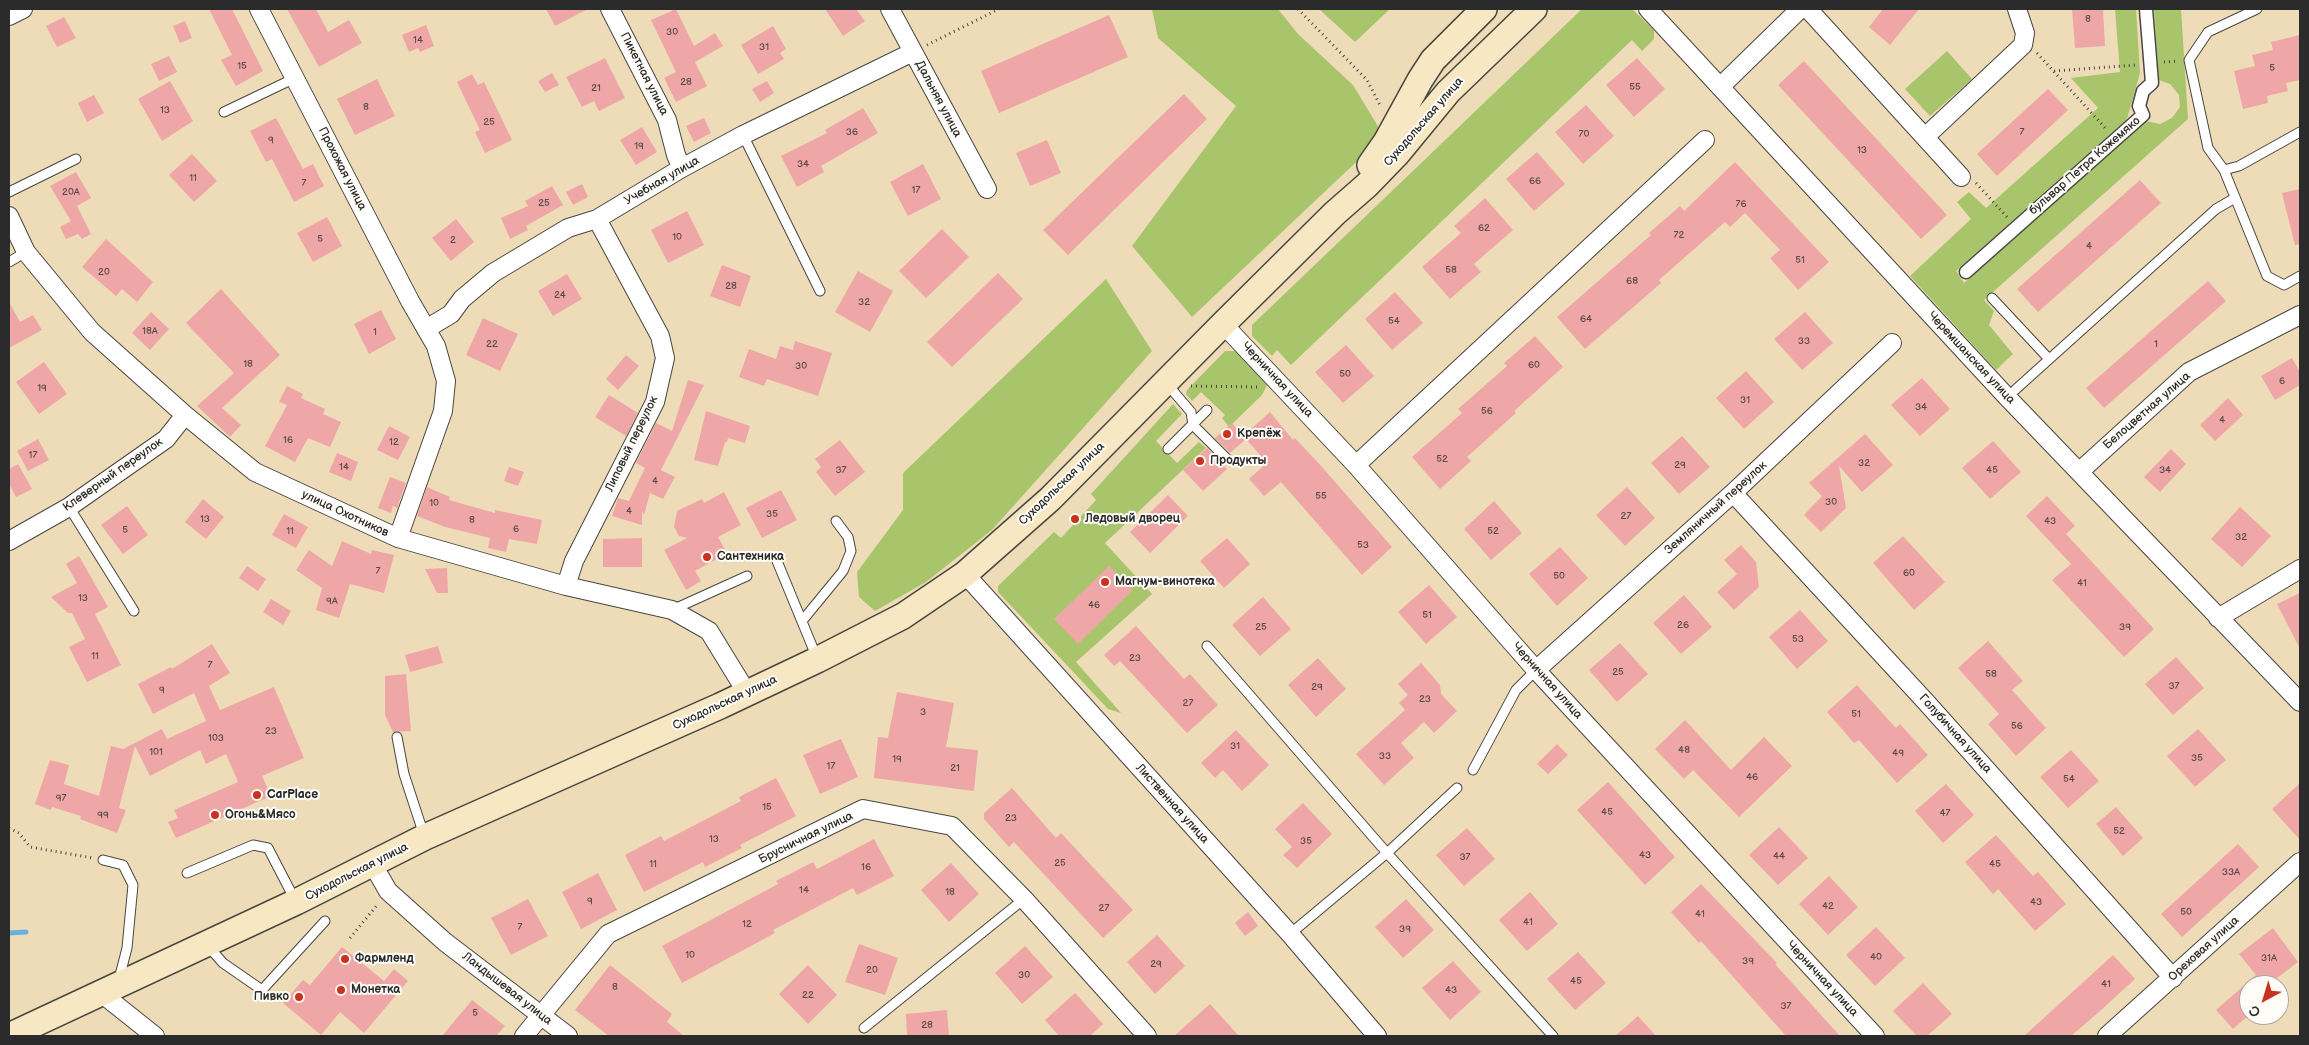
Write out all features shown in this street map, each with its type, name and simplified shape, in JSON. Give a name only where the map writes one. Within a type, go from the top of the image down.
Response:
[{"type":"main road","name":"Суходольская улица","points":[[1335,213],[1350,188],[1386,142],[1433,60],[1484,9]]},
{"type":"main road","name":"Суходольская улица","points":[[9,1036],[296,902],[425,837],[748,694],[903,616],[964,574],[1050,499],[1175,384],[1223,324],[1335,213],[1398,154],[1448,92],[1534,9]]},
{"type":"street","points":[[9,16],[23,9]]},
{"type":"street","name":"Прохожая улица","points":[[259,9],[436,346],[446,382],[443,411],[398,538]]},
{"type":"street","name":"Пикетная улица","points":[[610,9],[668,120],[676,155],[682,168]]},
{"type":"street","name":"Дальняя улица","points":[[890,9],[987,189]]},
{"type":"street","name":"Черемшанская улица","points":[[1648,9],[2010,393],[2079,472],[2300,702]]},
{"type":"street","points":[[1720,87],[1800,9]]},
{"type":"street","points":[[1808,9],[1961,177]]},
{"type":"street","points":[[1925,138],[2023,45],[2025,32],[2017,9]]},
{"type":"street","name":"бульвар Петра Кожемяко","points":[[1966,272],[2144,115],[2139,106],[2143,91],[2152,83],[2146,9]]},
{"type":"street","name":"Учебная улица","points":[[426,329],[451,314],[462,299],[493,273],[568,228],[597,219],[682,168],[743,135],[913,52]]},
{"type":"street","points":[[1356,465],[1705,140]]},
{"type":"street","name":"улица Охотников","points":[[9,216],[26,252],[92,332],[185,415],[255,472],[398,538],[566,586],[672,610],[709,631],[748,694]]},
{"type":"street","name":"Липовый переулок","points":[[566,586],[574,561],[655,402],[664,358],[660,336],[597,219]]},
{"type":"street","name":"Белоцветная улица","points":[[2079,472],[2189,372],[2300,316]]},
{"type":"street","name":"Черничная улица","points":[[1223,324],[1356,465],[1536,670],[1875,1036]]},
{"type":"street","name":"Земляничный переулок","points":[[1536,670],[1733,493],[1892,343]]},
{"type":"street","name":"Клеверный переулок","points":[[9,541],[70,507],[166,439],[185,415]]},
{"type":"street","name":"Голубичная улица","points":[[1733,493],[1926,702],[2173,978]]},
{"type":"street","points":[[2218,618],[2300,570]]},
{"type":"street","name":"Лиственная улица","points":[[964,574],[1290,934],[1377,1036]]},
{"type":"street","name":"Брусничная улица","points":[[524,1036],[608,934],[864,809],[952,826],[1024,899],[1138,1033]]},
{"type":"street","name":"Ореховая улица","points":[[2108,1036],[2300,862]]},
{"type":"street","name":"Ландышевая улица","points":[[372,863],[388,891],[445,942],[568,1036]]},
{"type":"street","points":[[110,988],[155,1036]]},
{"type":"lane","points":[[2257,9],[2208,32],[2189,60],[2208,148],[2224,170],[2267,276],[2284,285],[2300,276]]},
{"type":"lane","points":[[224,112],[295,78]]},
{"type":"lane","points":[[2224,170],[2239,166],[2300,132]]},
{"type":"lane","points":[[743,135],[820,291]]},
{"type":"lane","points":[[9,192],[76,159]]},
{"type":"lane","points":[[2010,393],[2216,208],[2235,198]]},
{"type":"lane","points":[[9,262],[26,252]]},
{"type":"lane","points":[[1992,298],[2049,359]]},
{"type":"lane","points":[[1175,384],[1191,412],[1193,425],[1227,458]]},
{"type":"lane","points":[[1168,449],[1207,410]]},
{"type":"lane","points":[[70,507],[134,611]]},
{"type":"lane","points":[[802,621],[843,571],[851,551],[848,537],[836,521]]},
{"type":"lane","points":[[777,561],[817,660]]},
{"type":"lane","points":[[672,610],[747,576]]},
{"type":"lane","points":[[1207,646],[1387,853],[1553,1036]]},
{"type":"lane","points":[[1473,770],[1516,690],[1536,670]]},
{"type":"lane","points":[[397,737],[404,774],[425,837]]},
{"type":"lane","points":[[1290,934],[1387,853],[1457,788]]},
{"type":"lane","points":[[187,873],[253,845],[268,848],[296,902]]},
{"type":"lane","points":[[103,860],[124,865],[133,885],[128,948],[110,988]]},
{"type":"lane","points":[[864,1028],[1024,899]]},
{"type":"lane","points":[[205,943],[223,963],[262,990],[325,921]]},
{"type":"path","points":[[913,52],[999,9]]},
{"type":"path","points":[[1298,9],[1368,80],[1383,111]]},
{"type":"path","points":[[2023,45],[2033,49],[2116,139]]},
{"type":"path","points":[[2054,71],[2189,60]]},
{"type":"path","points":[[1961,177],[1976,184],[2016,227]]},
{"type":"path","points":[[1175,384],[1270,387],[1277,380]]},
{"type":"path","points":[[9,828],[19,833],[30,847],[103,860]]},
{"type":"path","points":[[350,938],[388,891]]},
{"type":"green space","points":[[1152,9],[1278,9],[1298,34],[1353,85],[1379,128],[1370,149],[1192,317],[1132,246],[1236,106],[1158,38]]},
{"type":"green space","points":[[1319,9],[1390,9],[1355,42]]},
{"type":"green space","points":[[1582,9],[1632,9],[1654,30],[1654,39],[1642,51],[1632,40],[1291,365],[1277,350],[1272,356],[1252,336],[1252,325]]},
{"type":"green space","points":[[2115,9],[2136,9],[2140,73],[2127,119],[1956,271],[1964,283],[2146,121],[2160,124],[2172,118],[2180,107],[2179,95],[2170,84],[2159,80],[2154,9],[2181,9],[2188,119],[1984,300],[1994,311],[1989,325],[2013,354],[1996,370],[1910,276],[1971,219],[1957,202],[1969,192],[1986,208],[2098,108],[2071,78],[2120,72]]},
{"type":"green space","points":[[1947,51],[1972,79],[1930,116],[1905,89]]},
{"type":"green space","points":[[1106,279],[1152,351],[992,530],[926,582],[875,611],[859,597],[857,572],[903,510],[903,473]]},
{"type":"green space","points":[[1225,351],[1235,351],[1268,383],[1262,395],[1229,427],[1222,418],[1225,415],[1201,392],[1192,401],[1186,394],[1187,390]]},
{"type":"green space","points":[[1173,404],[1182,414],[1156,441],[1177,463],[1199,442],[1206,448],[1105,543],[1152,594],[1076,662],[1121,713],[1108,709],[998,592],[998,586],[1054,532],[1061,538],[1096,500],[1091,494]]},
{"type":"building","points":[[209,9],[232,9],[263,71],[236,86],[221,60],[232,55]]},
{"type":"building","points":[[287,9],[316,9],[328,32],[349,20],[362,43],[319,67]]},
{"type":"building","points":[[546,9],[588,9],[555,26]]},
{"type":"building","points":[[676,9],[694,46],[715,33],[723,46],[695,62],[707,86],[676,102],[664,78],[676,72],[651,20]]},
{"type":"building","points":[[825,9],[856,9],[865,21],[843,36]]},
{"type":"building","points":[[1883,9],[1919,9],[1890,45],[1869,27]]},
{"type":"building","points":[[2072,9],[2103,9],[2105,46],[2075,48]]},
{"type":"building","points":[[1109,15],[1128,57],[999,113],[981,71]]},
{"type":"building","points":[[64,17],[76,38],[57,47],[46,26]]},
{"type":"building","points":[[185,21],[192,38],[180,43],[173,26]]},
{"type":"building","points":[[426,25],[434,46],[420,52],[418,48],[409,52],[402,35]]},
{"type":"building","points":[[773,26],[786,49],[780,53],[784,59],[758,74],[741,45]]},
{"type":"building","points":[[2300,35],[2300,80],[2286,83],[2288,91],[2267,96],[2268,103],[2243,109],[2234,71],[2255,66],[2252,55],[2273,50],[2271,42]]},
{"type":"building","points":[[169,56],[177,72],[159,81],[151,64]]},
{"type":"building","points":[[605,58],[625,98],[599,111],[594,101],[582,107],[566,77]]},
{"type":"building","points":[[1637,58],[1665,89],[1634,117],[1606,85]]},
{"type":"building","points":[[1804,61],[1947,215],[1921,239],[1778,85]]},
{"type":"building","points":[[552,73],[559,85],[545,92],[538,81]]},
{"type":"building","points":[[472,74],[478,85],[484,82],[512,140],[485,153],[475,132],[480,130],[457,82]]},
{"type":"building","points":[[377,79],[395,116],[355,135],[337,99]]},
{"type":"building","points":[[170,81],[193,121],[162,141],[138,99]]},
{"type":"building","points":[[767,81],[774,93],[760,102],[752,89]]},
{"type":"building","points":[[2048,89],[2068,110],[1997,176],[1977,154]]},
{"type":"building","points":[[1184,94],[1207,119],[1068,255],[1043,230]]},
{"type":"building","points":[[94,95],[104,113],[87,122],[78,103]]},
{"type":"building","points":[[1586,105],[1614,136],[1583,164],[1555,132]]},
{"type":"building","points":[[863,108],[878,133],[821,166],[824,172],[797,187],[781,156],[827,133],[825,130]]},
{"type":"building","points":[[276,118],[303,169],[313,164],[324,186],[294,202],[272,159],[266,162],[250,131]]},
{"type":"building","points":[[704,118],[711,133],[694,142],[686,126]]},
{"type":"building","points":[[642,127],[657,152],[636,165],[620,140]]},
{"type":"building","points":[[1047,140],[1061,173],[1030,186],[1016,153]]},
{"type":"building","points":[[1537,152],[1565,184],[1534,211],[1506,179]]},
{"type":"building","points":[[192,154],[217,181],[194,202],[169,175]]},
{"type":"building","points":[[1735,162],[1829,262],[1798,290],[1770,258],[1780,250],[1745,213],[1730,227],[1725,222],[1659,280],[1661,283],[1585,349],[1557,317],[1651,235],[1649,233],[1680,206],[1684,211]]},
{"type":"building","points":[[923,164],[941,199],[908,216],[890,182]]},
{"type":"building","points":[[76,172],[91,198],[77,206],[91,234],[82,239],[78,234],[66,239],[60,227],[71,221],[50,186]]},
{"type":"building","points":[[2140,180],[2161,203],[2038,312],[2017,289]]},
{"type":"building","points":[[582,184],[588,197],[573,205],[566,192]]},
{"type":"building","points":[[552,186],[563,205],[526,226],[528,230],[510,239],[501,218],[528,206],[525,201]]},
{"type":"building","points":[[2300,189],[2300,244],[2295,245],[2282,193]]},
{"type":"building","points":[[1485,198],[1513,230],[1474,264],[1481,272],[1450,299],[1422,267],[1461,233],[1454,226]]},
{"type":"building","points":[[687,211],[704,245],[668,263],[651,230]]},
{"type":"building","points":[[327,217],[342,246],[313,262],[297,233]]},
{"type":"building","points":[[456,219],[474,242],[451,261],[432,238]]},
{"type":"building","points":[[942,229],[969,257],[926,298],[899,271]]},
{"type":"building","points":[[106,239],[153,282],[137,302],[122,289],[116,296],[82,267]]},
{"type":"building","points":[[722,265],[751,276],[740,307],[710,296]]},
{"type":"building","points":[[858,271],[893,291],[870,332],[835,312]]},
{"type":"building","points":[[998,273],[1023,299],[952,367],[927,342]]},
{"type":"building","points":[[567,274],[582,299],[553,316],[538,291]]},
{"type":"building","points":[[2208,281],[2226,301],[2104,408],[2086,388]]},
{"type":"building","points":[[221,289],[280,355],[222,408],[241,425],[230,437],[197,406],[234,373],[186,323]]},
{"type":"building","points":[[1395,292],[1423,323],[1392,350],[1365,319]]},
{"type":"building","points":[[9,302],[20,322],[33,315],[42,330],[9,348]]},
{"type":"building","points":[[381,310],[396,339],[369,354],[354,324]]},
{"type":"building","points":[[151,312],[169,329],[150,350],[132,333]]},
{"type":"building","points":[[1805,312],[1833,343],[1802,370],[1774,339]]},
{"type":"building","points":[[483,318],[518,334],[500,371],[466,355]]},
{"type":"building","points":[[1535,336],[1563,367],[1467,457],[1471,461],[1440,489],[1412,457],[1462,413],[1458,409],[1507,366],[1504,363]]},
{"type":"building","points":[[795,341],[832,353],[818,396],[767,379],[764,386],[739,377],[749,349],[776,359],[780,346],[793,350]]},
{"type":"building","points":[[1346,345],[1374,376],[1343,403],[1315,372]]},
{"type":"building","points":[[626,355],[639,366],[618,390],[606,379]]},
{"type":"building","points":[[2292,358],[2300,372],[2300,385],[2275,400],[2261,376]]},
{"type":"building","points":[[44,362],[67,394],[39,414],[16,382]]},
{"type":"building","points":[[1746,371],[1774,402],[1744,429],[1716,398]]},
{"type":"building","points":[[1922,378],[1950,409],[1920,436],[1891,405]]},
{"type":"building","points":[[688,380],[704,385],[661,470],[675,477],[663,499],[650,493],[644,515],[642,511],[642,525],[612,516],[618,498],[629,501],[645,468],[636,463],[656,423],[672,431]]},
{"type":"building","points":[[287,386],[303,394],[301,398],[325,409],[323,414],[341,422],[330,447],[308,438],[295,462],[265,446],[287,405],[279,402]]},
{"type":"building","points":[[609,395],[638,413],[626,436],[595,417]]},
{"type":"building","points":[[2228,398],[2243,415],[2215,441],[2200,425]]},
{"type":"building","points":[[706,411],[750,426],[745,443],[728,438],[718,466],[694,460]]},
{"type":"building","points":[[1270,412],[1293,440],[1295,438],[1322,467],[1392,547],[1362,575],[1281,482],[1264,496],[1249,479],[1267,463],[1246,439],[1230,453],[1215,438],[1232,423],[1243,436]]},
{"type":"building","points":[[389,426],[410,437],[398,460],[377,450]]},
{"type":"building","points":[[1865,434],[1893,465],[1862,492],[1839,466],[1846,508],[1821,532],[1804,515],[1822,496],[1809,483]]},
{"type":"building","points":[[1682,436],[1710,467],[1679,494],[1651,463]]},
{"type":"building","points":[[38,439],[49,460],[28,471],[17,451]]},
{"type":"building","points":[[840,440],[865,472],[835,496],[816,472],[821,467],[815,459]]},
{"type":"building","points":[[1993,441],[2021,472],[1990,499],[1962,468]]},
{"type":"building","points":[[1207,448],[1227,469],[1203,491],[1183,470]]},
{"type":"building","points":[[2171,449],[2186,464],[2160,492],[2144,477]]},
{"type":"building","points":[[337,453],[358,462],[351,481],[329,472]]},
{"type":"building","points":[[18,464],[32,489],[16,497],[9,484],[9,469]]},
{"type":"building","points":[[509,467],[524,472],[518,486],[504,481]]},
{"type":"building","points":[[390,477],[406,483],[397,508],[393,506],[391,513],[378,508]]},
{"type":"building","points":[[427,487],[450,497],[449,500],[495,513],[495,510],[542,520],[537,544],[509,539],[506,552],[488,548],[490,538],[445,527],[417,516]]},
{"type":"building","points":[[1627,487],[1655,518],[1625,546],[1596,515]]},
{"type":"building","points":[[781,490],[797,520],[762,538],[746,508]]},
{"type":"building","points":[[724,492],[741,525],[718,537],[727,553],[695,571],[701,581],[686,590],[664,550],[687,538],[679,536],[674,527],[677,511],[702,499],[704,503]]},
{"type":"building","points":[[1168,495],[1188,516],[1150,553],[1130,532]]},
{"type":"building","points":[[2047,496],[2075,526],[2066,534],[2154,629],[2124,657],[2052,580],[2071,564],[2026,516]]},
{"type":"building","points":[[203,499],[224,517],[206,539],[185,522]]},
{"type":"building","points":[[1494,501],[1522,533],[1491,560],[1464,529]]},
{"type":"building","points":[[127,506],[148,535],[123,554],[101,525]]},
{"type":"building","points":[[2240,507],[2271,536],[2242,567],[2211,539]]},
{"type":"building","points":[[284,514],[308,527],[296,548],[272,535]]},
{"type":"building","points":[[1903,536],[1945,582],[1914,610],[1873,563]]},
{"type":"building","points":[[642,538],[642,567],[603,567],[603,539]]},
{"type":"building","points":[[1227,538],[1250,564],[1224,588],[1200,561]]},
{"type":"building","points":[[342,541],[371,554],[372,550],[394,555],[384,593],[350,584],[339,618],[316,610],[322,588],[296,570],[309,550],[332,566]]},
{"type":"building","points":[[1741,545],[1756,562],[1759,587],[1734,610],[1717,592],[1737,574],[1724,560]]},
{"type":"building","points":[[1560,547],[1588,578],[1557,606],[1529,574]]},
{"type":"building","points":[[79,556],[108,607],[95,614],[121,665],[87,682],[69,647],[85,639],[72,613],[68,613],[51,597],[77,583],[66,564]]},
{"type":"building","points":[[247,566],[266,579],[258,591],[239,578]]},
{"type":"building","points":[[1109,566],[1133,590],[1078,644],[1054,619]]},
{"type":"building","points":[[447,568],[448,593],[437,593],[425,569]]},
{"type":"building","points":[[1429,585],[1457,617],[1426,644],[1398,612]]},
{"type":"building","points":[[2300,593],[2300,649],[2277,604]]},
{"type":"building","points":[[1684,595],[1712,627],[1681,654],[1653,623]]},
{"type":"building","points":[[1263,597],[1291,629],[1260,656],[1232,625]]},
{"type":"building","points":[[271,599],[291,611],[283,625],[263,612]]},
{"type":"building","points":[[1800,610],[1828,641],[1797,669],[1769,637]]},
{"type":"building","points":[[1136,626],[1184,679],[1190,674],[1218,705],[1187,733],[1120,661],[1114,666],[1104,655]]},
{"type":"building","points":[[1988,641],[2023,681],[2012,690],[2046,728],[2016,756],[1988,724],[1999,714],[1958,668]]},
{"type":"building","points":[[1620,643],[1648,674],[1617,702],[1589,670]]},
{"type":"building","points":[[212,644],[230,673],[209,686],[220,710],[274,687],[304,758],[262,776],[271,796],[176,838],[168,822],[178,818],[174,810],[238,782],[226,754],[206,764],[200,750],[150,776],[135,746],[119,808],[126,810],[117,833],[80,819],[81,816],[52,807],[51,810],[35,804],[50,760],[69,765],[64,784],[99,796],[111,746],[123,749],[162,729],[167,739],[206,721],[194,693],[153,714],[138,684],[171,667],[172,669]]},
{"type":"building","points":[[438,646],[443,663],[410,672],[405,655]]},
{"type":"building","points":[[2176,657],[2204,688],[2173,715],[2145,684]]},
{"type":"building","points":[[1318,658],[1346,689],[1316,717],[1288,685]]},
{"type":"building","points":[[1421,663],[1440,685],[1441,694],[1457,711],[1434,733],[1424,722],[1401,743],[1414,758],[1384,785],[1356,754],[1405,710],[1399,703],[1408,695],[1398,684]]},
{"type":"building","points":[[406,674],[411,731],[393,732],[385,715],[385,676]]},
{"type":"building","points":[[1857,685],[1896,728],[1900,724],[1928,755],[1897,783],[1859,740],[1854,743],[1827,712]]},
{"type":"building","points":[[897,692],[954,703],[946,747],[978,750],[974,791],[874,778],[878,737],[888,738]]},
{"type":"building","points":[[1685,720],[1731,770],[1764,737],[1792,766],[1739,817],[1693,770],[1684,779],[1655,749]]},
{"type":"building","points":[[2198,729],[2226,760],[2195,787],[2167,756]]},
{"type":"building","points":[[1236,730],[1269,765],[1242,791],[1223,770],[1215,778],[1201,763]]},
{"type":"building","points":[[841,739],[858,777],[820,794],[803,755]]},
{"type":"building","points":[[1557,744],[1568,755],[1548,774],[1537,764]]},
{"type":"building","points":[[2071,750],[2099,781],[2068,808],[2040,777]]},
{"type":"building","points":[[776,778],[796,816],[740,845],[742,848],[705,867],[703,862],[644,892],[625,855],[661,836],[664,841],[741,801],[739,797]]},
{"type":"building","points":[[1608,782],[1675,857],[1645,885],[1577,810]]},
{"type":"building","points":[[2300,783],[2300,840],[2272,809]]},
{"type":"building","points":[[1946,784],[1974,815],[1943,843],[1915,811]]},
{"type":"building","points":[[1012,788],[1056,838],[1061,833],[1133,910],[1103,938],[1014,842],[1009,847],[984,819],[984,813]]},
{"type":"building","points":[[1303,803],[1332,834],[1297,868],[1283,855],[1292,847],[1275,829]]},
{"type":"building","points":[[2116,807],[2143,838],[2123,856],[2096,824]]},
{"type":"building","points":[[1779,827],[1808,858],[1778,885],[1749,855]]},
{"type":"building","points":[[1467,828],[1495,859],[1464,886],[1436,855]]},
{"type":"building","points":[[1996,835],[2033,876],[2038,872],[2066,904],[2035,931],[1998,889],[1993,894],[1965,862]]},
{"type":"building","points":[[874,839],[894,876],[857,895],[853,888],[773,930],[775,933],[682,983],[662,946],[778,884],[776,881],[813,862],[817,869]]},
{"type":"building","points":[[2238,844],[2259,867],[2182,937],[2161,914]]},
{"type":"building","points":[[951,863],[979,894],[949,922],[921,890]]},
{"type":"building","points":[[598,873],[617,910],[581,929],[562,892]]},
{"type":"building","points":[[1829,876],[1858,907],[1828,935],[1799,904]]},
{"type":"building","points":[[1701,884],[1777,963],[1775,964],[1840,1036],[1786,1036],[1701,941],[1699,943],[1671,912]]},
{"type":"building","points":[[1530,892],[1558,924],[1527,951],[1499,920]]},
{"type":"building","points":[[528,899],[548,936],[511,955],[491,918]]},
{"type":"building","points":[[1406,899],[1434,930],[1403,958],[1375,927]]},
{"type":"building","points":[[1248,912],[1258,926],[1245,936],[1235,923]]},
{"type":"building","points":[[1876,927],[1905,958],[1875,986],[1846,955]]},
{"type":"building","points":[[2273,928],[2298,962],[2281,975],[2256,975],[2239,954]]},
{"type":"building","points":[[1157,935],[1185,966],[1155,994],[1127,962]]},
{"type":"building","points":[[859,944],[898,958],[885,995],[845,982]]},
{"type":"building","points":[[1025,946],[1053,977],[1022,1004],[995,973]]},
{"type":"building","points":[[342,947],[384,981],[394,969],[408,981],[364,1033],[340,1012],[321,1035],[283,1003],[303,980],[310,985]]},
{"type":"building","points":[[1578,952],[1606,983],[1575,1010],[1547,979]]},
{"type":"building","points":[[2113,955],[2135,979],[2099,1012],[2071,1036],[2024,1036]]},
{"type":"building","points":[[1453,961],[1481,992],[1450,1020],[1422,988]]},
{"type":"building","points":[[610,965],[672,1014],[667,1022],[684,1036],[609,1036],[575,1010]]},
{"type":"building","points":[[808,965],[837,995],[808,1024],[779,994]]},
{"type":"building","points":[[1923,983],[1952,1014],[1927,1036],[1917,1036],[1893,1011]]},
{"type":"building","points":[[2239,990],[2239,1024],[2233,1029],[2216,1010]]},
{"type":"building","points":[[1075,993],[1103,1024],[1090,1036],[1059,1036],[1045,1020]]},
{"type":"building","points":[[472,1000],[505,1026],[496,1036],[442,1036]]},
{"type":"building","points":[[1210,1004],[1239,1036],[1174,1036]]},
{"type":"building","points":[[947,1010],[949,1036],[907,1036],[906,1014]]},
{"type":"building","points":[[1638,1016],[1656,1036],[1615,1036]]},
{"type":"waterway","points":[[9,933],[26,932]]},
{"type":"place","name":"Крепёж","points":[[1227,434]]},
{"type":"place","name":"Продукты","points":[[1200,461]]},
{"type":"place","name":"Ледовый дворец","points":[[1075,519]]},
{"type":"place","name":"Сантехника","points":[[707,557]]},
{"type":"place","name":"Магнум-винотека","points":[[1105,582]]},
{"type":"place","name":"CarPlace","points":[[257,795]]},
{"type":"place","name":"Огонь&Мясо","points":[[215,815]]},
{"type":"place","name":"Фармленд","points":[[345,959]]},
{"type":"place","name":"Монетка","points":[[341,990]]},
{"type":"place","name":"Пивко","points":[[299,997]]}]
